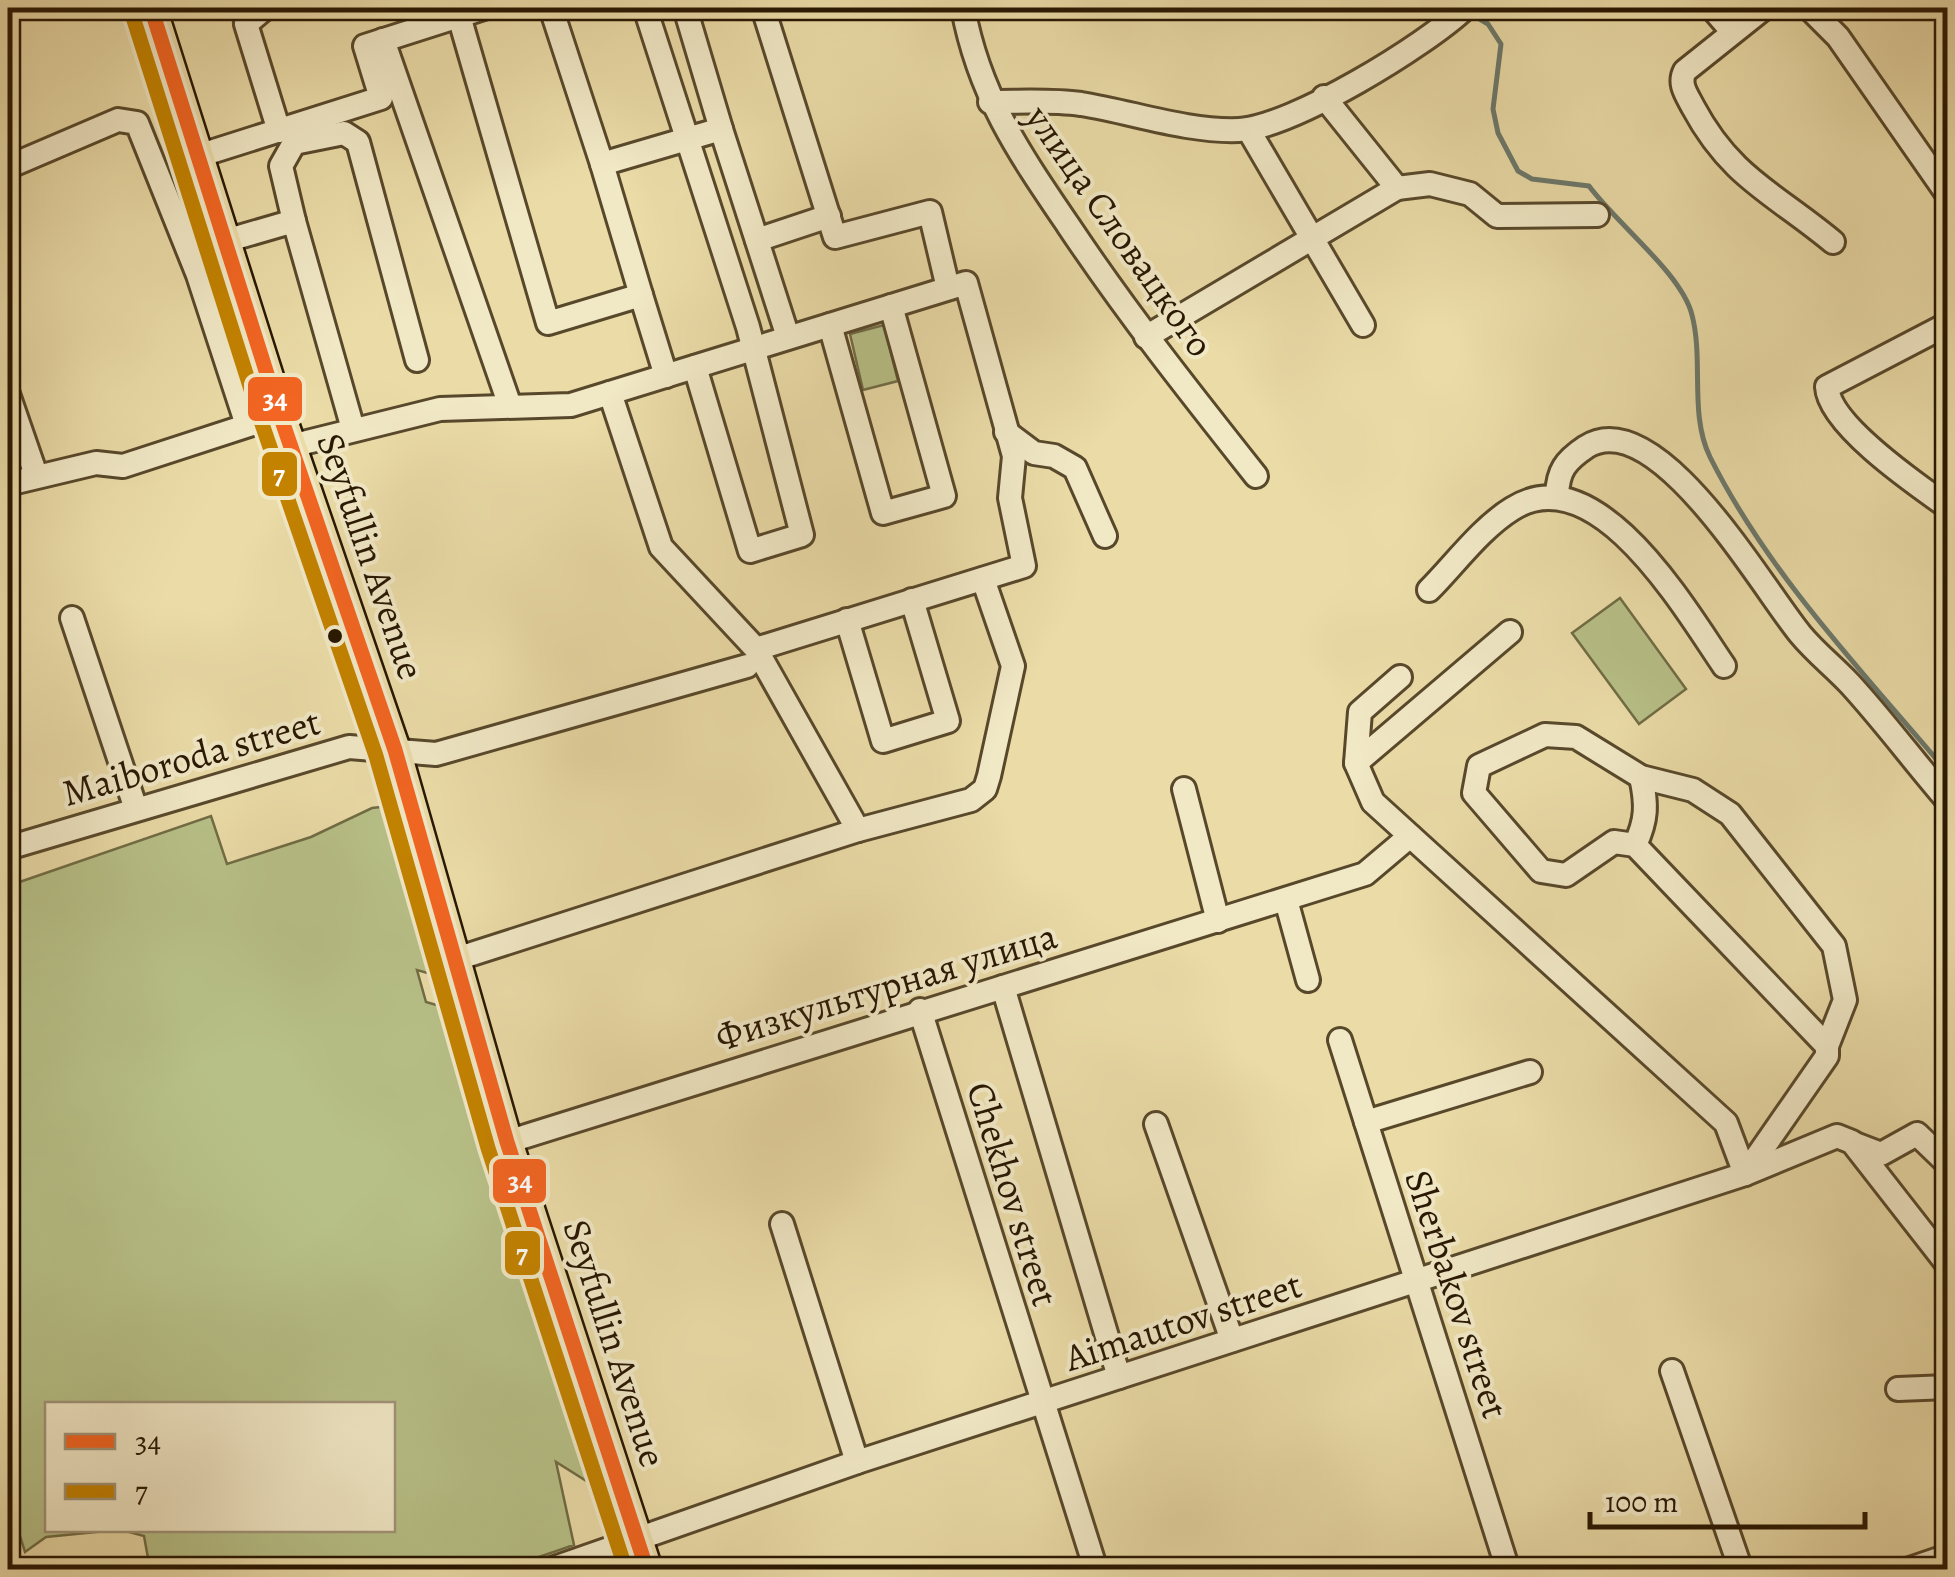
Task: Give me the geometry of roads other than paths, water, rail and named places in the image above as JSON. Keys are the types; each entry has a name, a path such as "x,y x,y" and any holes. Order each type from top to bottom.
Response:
{"main road":[{"name":"Seyfullin Avenue","path":"152,8 280,415 396,750 453,960"},
{"path":"453,960 506,1142"},
{"name":"Seyfullin Avenue","path":"506,1142 643,1555"}],"street":[{"path":"264,8 246,24 279,131"},
{"path":"198,156 381,98 365,46 484,8"},
{"path":"552,8 666,376"},
{"path":"645,8 754,348 802,535 750,550 695,367"},
{"path":"685,8 788,336"},
{"path":"763,8 836,236 930,212 948,288"},
{"name":"улица Словацкого","path":"963,8 970,50 990,102 1146,337 1256,476"},
{"path":"990,102 1075,103 1200,127 1248,129 1324,97 1432,37 1465,8"},
{"path":"1712,8 1731,30"},
{"path":"1764,8 1731,30 1685,71 1683,86 1714,146 1737,171 1833,242"},
{"path":"1809,8 1838,37 1948,195"},
{"path":"458,16 548,323 640,295"},
{"path":"384,40 510,406"},
{"path":"1324,97 1397,188"},
{"path":"8,167 118,120 137,123 198,276 247,425"},
{"path":"602,164 720,129"},
{"path":"1248,129 1363,326"},
{"path":"353,429 280,166 294,144 344,132 358,142 417,360"},
{"path":"1146,337 1397,188 1430,184 1470,194 1497,216 1596,215"},
{"path":"757,240 829,216"},
{"path":"225,241 294,221"},
{"path":"291,446 440,410 571,405 966,283 1006,432 1034,453 1054,456 1076,468 1105,536"},
{"path":"830,325 882,513 944,496 891,306"},
{"path":"1948,324 1826,387 1827,399 1868,444 1948,507"},
{"path":"610,393 661,547 751,657 858,830"},
{"path":"8,394 36,475"},
{"path":"8,484 96,463 122,466 280,415"},
{"name":"Maiboroda street","path":"8,848 349,747 436,754 751,657 847,620 1024,566 1010,498 1014,456 1006,432"},
{"path":"1557,495 1558,474 1572,456 1596,442 1626,442 1682,478 1803,638 1851,686 1948,802"},
{"path":"1429,590 1511,509 1557,495 1570,498 1646,553 1724,666"},
{"path":"453,960 858,830 970,800 984,790 1013,666 982,578"},
{"path":"847,620 884,740 948,721 912,600"},
{"path":"72,618 136,809"},
{"path":"1356,762 1510,632"},
{"path":"1400,677 1360,712 1356,762 1373,802 1726,1123 1745,1174"},
{"path":"1745,1174 1826,1056 1845,1000 1834,946 1730,814 1693,790 1641,778 1576,737 1546,734 1480,766 1474,793 1541,870 1566,875 1614,842 1636,845 1827,1046"},
{"path":"1636,845 1647,805 1641,778"},
{"path":"1184,789 1218,921"},
{"name":"Физкультурная улица","path":"506,1142 1365,874 1410,836"},
{"path":"1286,900 1308,980"},
{"path":"1003,986 1120,1377"},
{"name":"Chekhov street","path":"920,1010 1096,1570"},
{"name":"Sherbakov street","path":"1340,1040 1508,1570"},
{"path":"1366,1122 1530,1072"},
{"path":"1156,1124 1232,1340"},
{"path":"1844,1139 1881,1154 1918,1134 1945,1161"},
{"path":"1844,1139 1948,1265"},
{"name":"Aimautov street","path":"549,1570 643,1555 857,1462 1417,1283 1844,1139"},
{"path":"782,1224 857,1462"},
{"path":"1672,1372 1741,1570"},
{"path":"1898,1389 1948,1387"},
{"path":"1907,1570 1948,1556"}],"waterway":[{"path":"1382,8 1386,14 1395,16 1443,10"},
{"path":"1473,15 1488,24 1501,44 1493,109 1498,133 1518,171 1532,179 1589,186 1676,283 1692,315 1700,423 1710,457 1760,542 1789,582 1948,773"}]}
